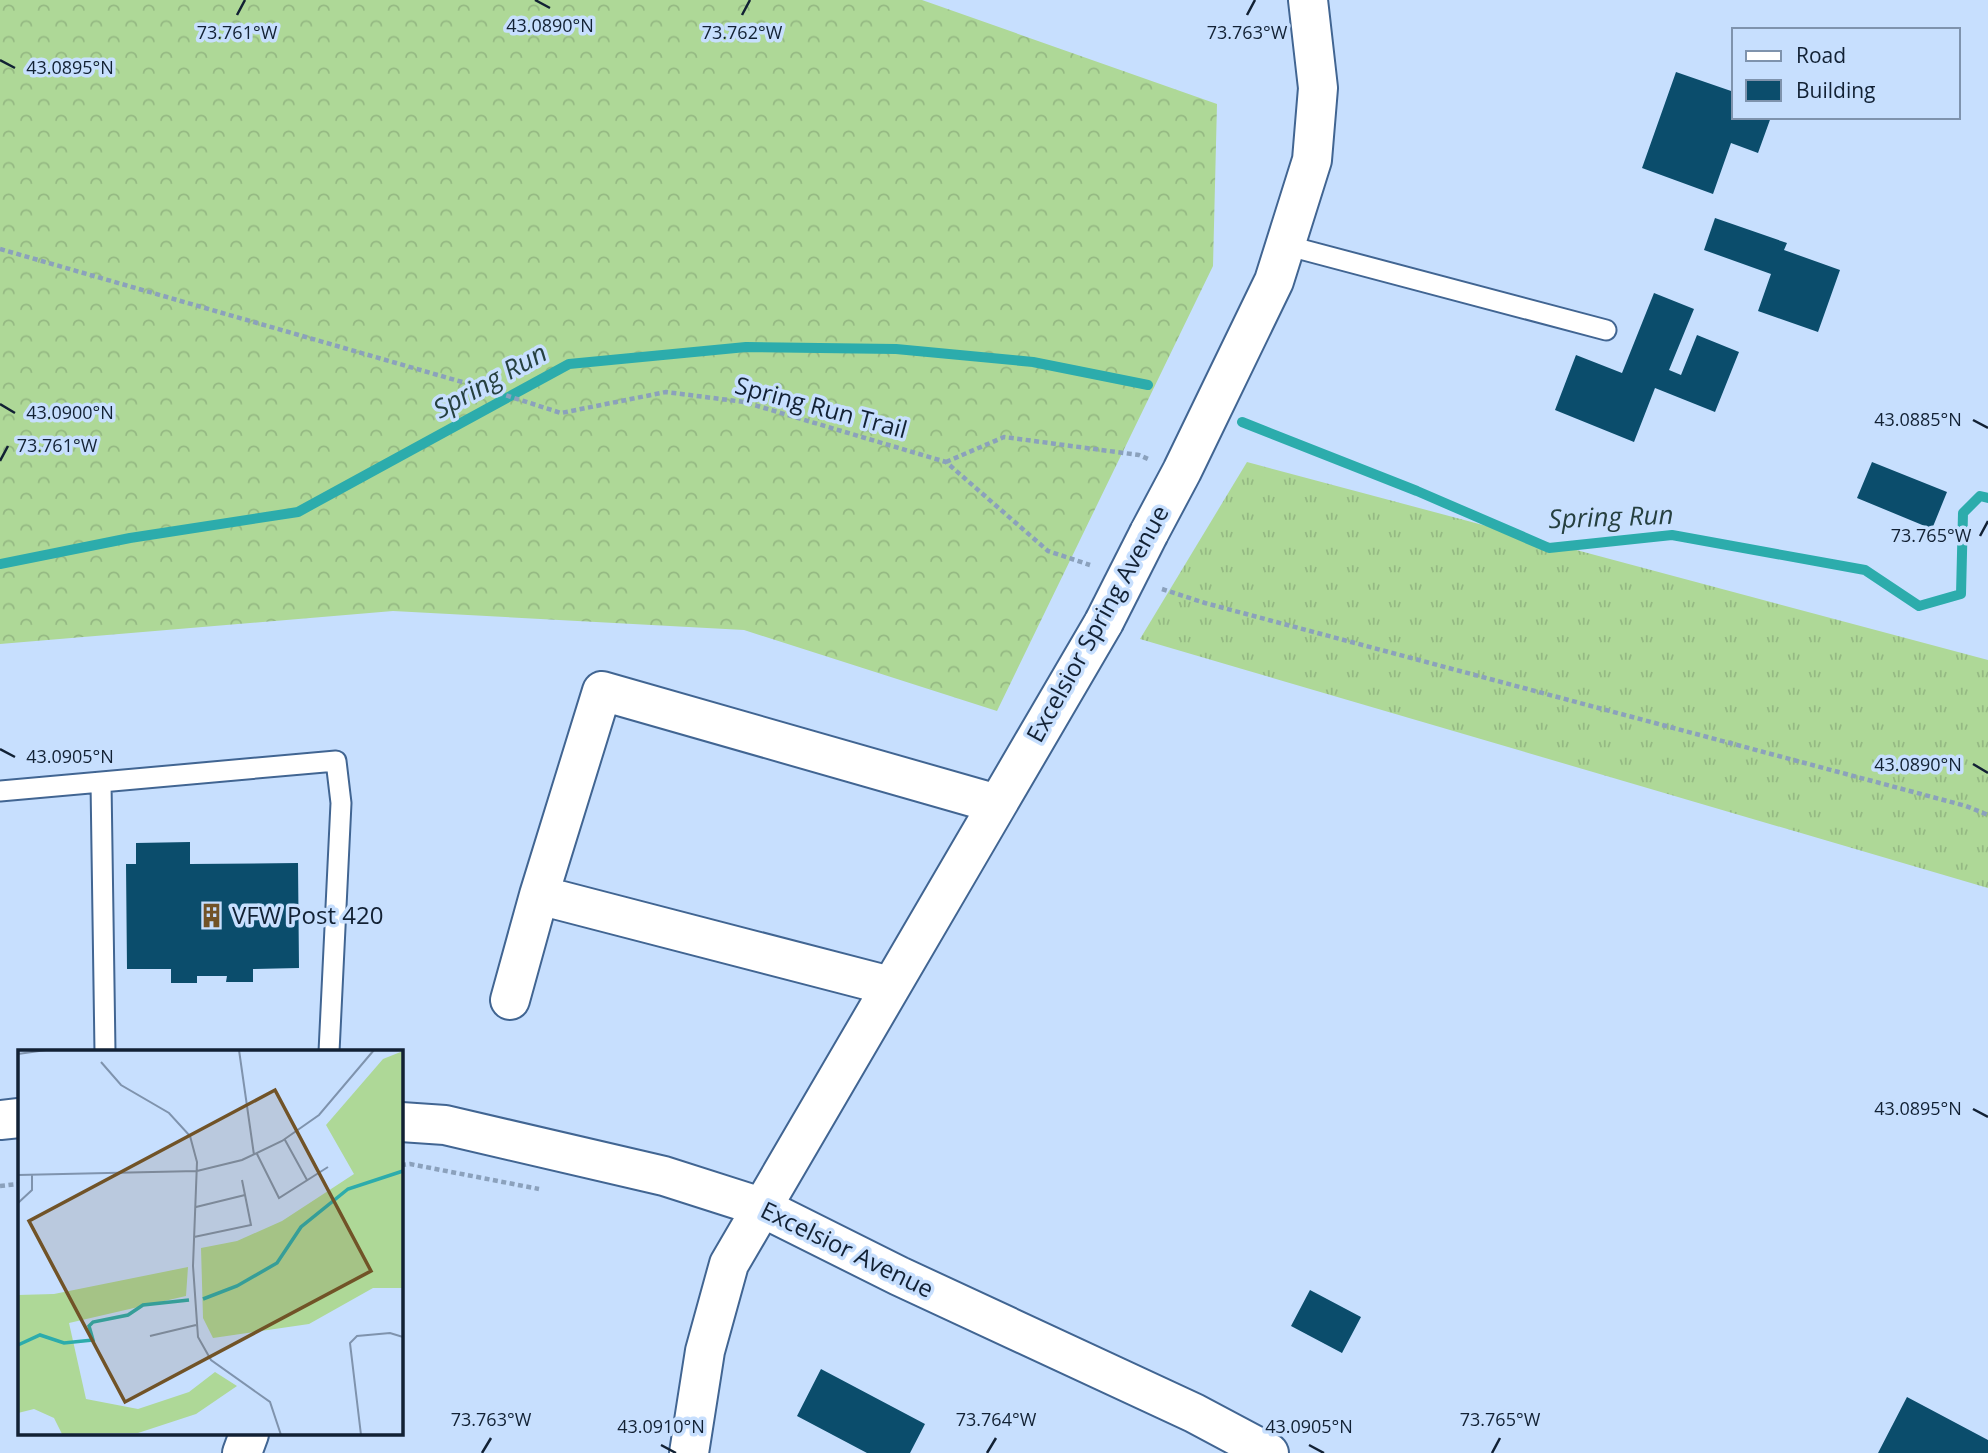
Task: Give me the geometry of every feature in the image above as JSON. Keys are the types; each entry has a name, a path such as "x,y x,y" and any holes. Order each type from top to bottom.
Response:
{"street":[{"name":"Excelsior Spring Avenue","path":"689,1453 705,1351 729,1264 1104,622 1182,471 1274,281 1312,160 1318,88 1308,0"},
{"path":"510,1000 539,895 602,691 997,804"},
{"path":"539,895 890,986"},
{"path":"0,1120 18,1118"},
{"name":"Excelsior Avenue","path":"402,1122 445,1125 651,1173 761,1207 899,1276 1194,1413 1269,1453"},
{"path":"242,1453 248,1436"}],"lane":[{"path":"1285,245 1605,330"},
{"path":"0,791 336,761 341,803 329,1050"},
{"path":"101,782 105,1050"}],"path":[{"name":"Spring Run Trail","path":"0,249 483,388 561,414 666,392 744,402 946,462 1048,551 1100,568"},
{"path":"946,462 1004,437 1139,455 1182,471"},
{"path":"1153,586 1218,606 1966,806 1988,815"},
{"path":"402,1165 410,1164 540,1189"},
{"path":"0,1186 18,1184"}],"green space":[{"path":"0,0 922,0 1217,104 1213,266 997,711 744,630 393,611 0,644"},
{"path":"1247,462 1988,660 1988,888 1140,639"}],"building":[{"path":"1676,72 1732,91 1732,119 1770,119 1758,153 1731,143 1713,194 1642,168"},
{"path":"1715,218 1787,243 1784,250 1840,270 1818,332 1758,311 1771,274 1704,250"},
{"path":"1654,293 1694,309 1669,370 1681,375 1697,335 1739,352 1715,412 1655,388 1634,442 1555,410 1576,355 1622,373"},
{"path":"1872,462 1947,492 1932,529 1857,498"},
{"name":"VFW Post 420","path":"190,842 190,864 298,863 299,968 253,969 253,982 226,982 227,976 197,976 197,983 171,983 171,969 127,969 126,864 136,864 136,843"},
{"path":"1310,1290 1361,1317 1342,1353 1291,1326"},
{"path":"821,1369 925,1424 910,1453 867,1453 797,1416"},
{"path":"1907,1397 1988,1440 1988,1453 1878,1453"}],"waterway":[{"name":"Spring Run","path":"0,564 130,538 298,512 569,364 746,347 896,349 1033,362 1148,385"},
{"name":"Spring Run","path":"1242,422 1417,491 1549,548 1672,535 1865,570 1919,606 1961,594 1963,513 1980,496 1988,498"}],"place":[{"name":"VFW Post 420","path":"212,916"}]}
